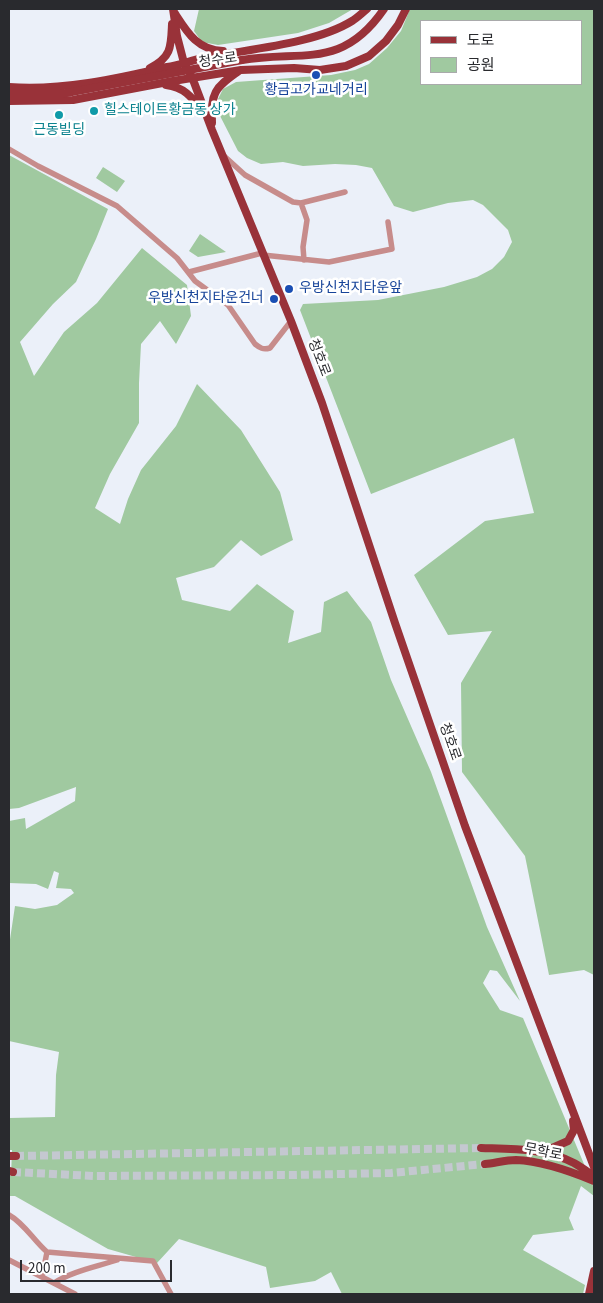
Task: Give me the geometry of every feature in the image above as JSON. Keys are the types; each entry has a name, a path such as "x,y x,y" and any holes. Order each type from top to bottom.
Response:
{"main road":[{"path":"173,9 190,37 199,45 214,51 237,52"},
{"path":"137,73 161,62 170,49 173,9"},
{"name":"청호로","path":"173,9 184,63 192,77 221,153 291,321 322,403 462,817 594,1167"},
{"name":"청수로","path":"9,87 50,87 87,83 221,55 295,42 352,21 367,9"},
{"name":"청수로","path":"9,94 61,94 242,60 276,56 308,56 334,50 352,42 364,33 384,9"},
{"name":"청수로","path":"9,101 73,100 192,77 240,70 294,68 320,70 346,66 369,56 386,41 398,25 406,9"},
{"path":"221,55 215,58 213,65 216,71 221,73"},
{"path":"212,130 212,102 214,93 219,85 240,70"},
{"path":"137,73 144,75 146,78 142,87"},
{"path":"142,87 163,84 176,86 188,92 198,105 212,130"},
{"path":"541,1153 568,1141 574,1130 570,1105"},
{"path":"481,1148 517,1149 549,1154 573,1163 594,1176"},
{"name":"무학로","path":"485,1164 515,1160 541,1163 594,1181"},
{"path":"589,1294 594,1271"}],"street":[{"path":"9,149 117,206 177,258 195,281 228,305 255,344 260,348 270,348 291,321"},
{"name":"청호로","path":"221,153 245,175 292,202 300,203"},
{"path":"304,260 303,247 307,220 300,203 345,192"},
{"path":"189,272 262,254 329,262 392,249 388,222"},
{"path":"9,1215 47,1252 154,1261 172,1294"},
{"path":"42,1277 47,1252"},
{"path":"54,1283 67,1275 90,1270 120,1259"},
{"path":"9,1260 75,1294"}],"green space":[{"path":"199,9 353,9 329,23 298,33 218,45 202,42 194,31"},
{"path":"410,9 594,9 594,975 584,970 549,975 525,856 462,772 461,683 492,631 448,635 414,575 485,521 534,513 514,438 371,494 300,310 303,304 378,300 444,287 477,277 492,269 504,257 512,242 508,230 483,205 473,200 448,203 413,212 394,206 372,168 335,164 303,166 283,162 261,164 247,158 238,151 217,110 218,99 223,89 236,82 331,75 355,70 369,64 387,48 401,31"},
{"path":"9,155 108,209 76,282 53,304 20,342 34,376 64,332 97,303 142,248 187,285 191,316 176,344 160,321 141,344 139,423 110,474 95,508 120,524 128,499 141,470 176,426 197,384 241,430 280,492 293,540 261,556 241,540 214,567 176,578 182,600 230,611 257,584 294,611 288,643 321,632 324,602 347,591 371,622 391,680 431,772 487,927 520,1001 497,971 490,970 483,983 500,1010 523,1018 594,1188 594,1196 581,1186 569,1218 574,1230 533,1235 523,1250 585,1285 583,1294 342,1294 331,1272 315,1281 270,1288 266,1267 179,1239 157,1263 108,1249 15,1196 9,1196 12,1150 9,1150 9,1118 55,1117 56,1075 59,1052 9,1041 9,946 15,906 35,909 57,905 74,893 71,889 56,888 59,873 54,871 48,889 36,884 9,883 9,821 25,818 26,829 75,801 76,787 19,808 9,809"},
{"path":"103,167 125,181 117,192 96,178"},
{"path":"200,234 226,252 198,257 189,251"}],"tunnel":[{"path":"16,1156 481,1148"},
{"path":"13,1172 94,1176 293,1175 391,1173 485,1164"}],"place":[{"name":"황금고가교네거리","path":"316,75"},
{"name":"힐스테이트황금동 상가","path":"94,111"},
{"name":"근동빌딩","path":"59,115"},
{"name":"우방신천지타운앞","path":"289,289"},
{"name":"우방신천지타운건너","path":"274,299"}]}
